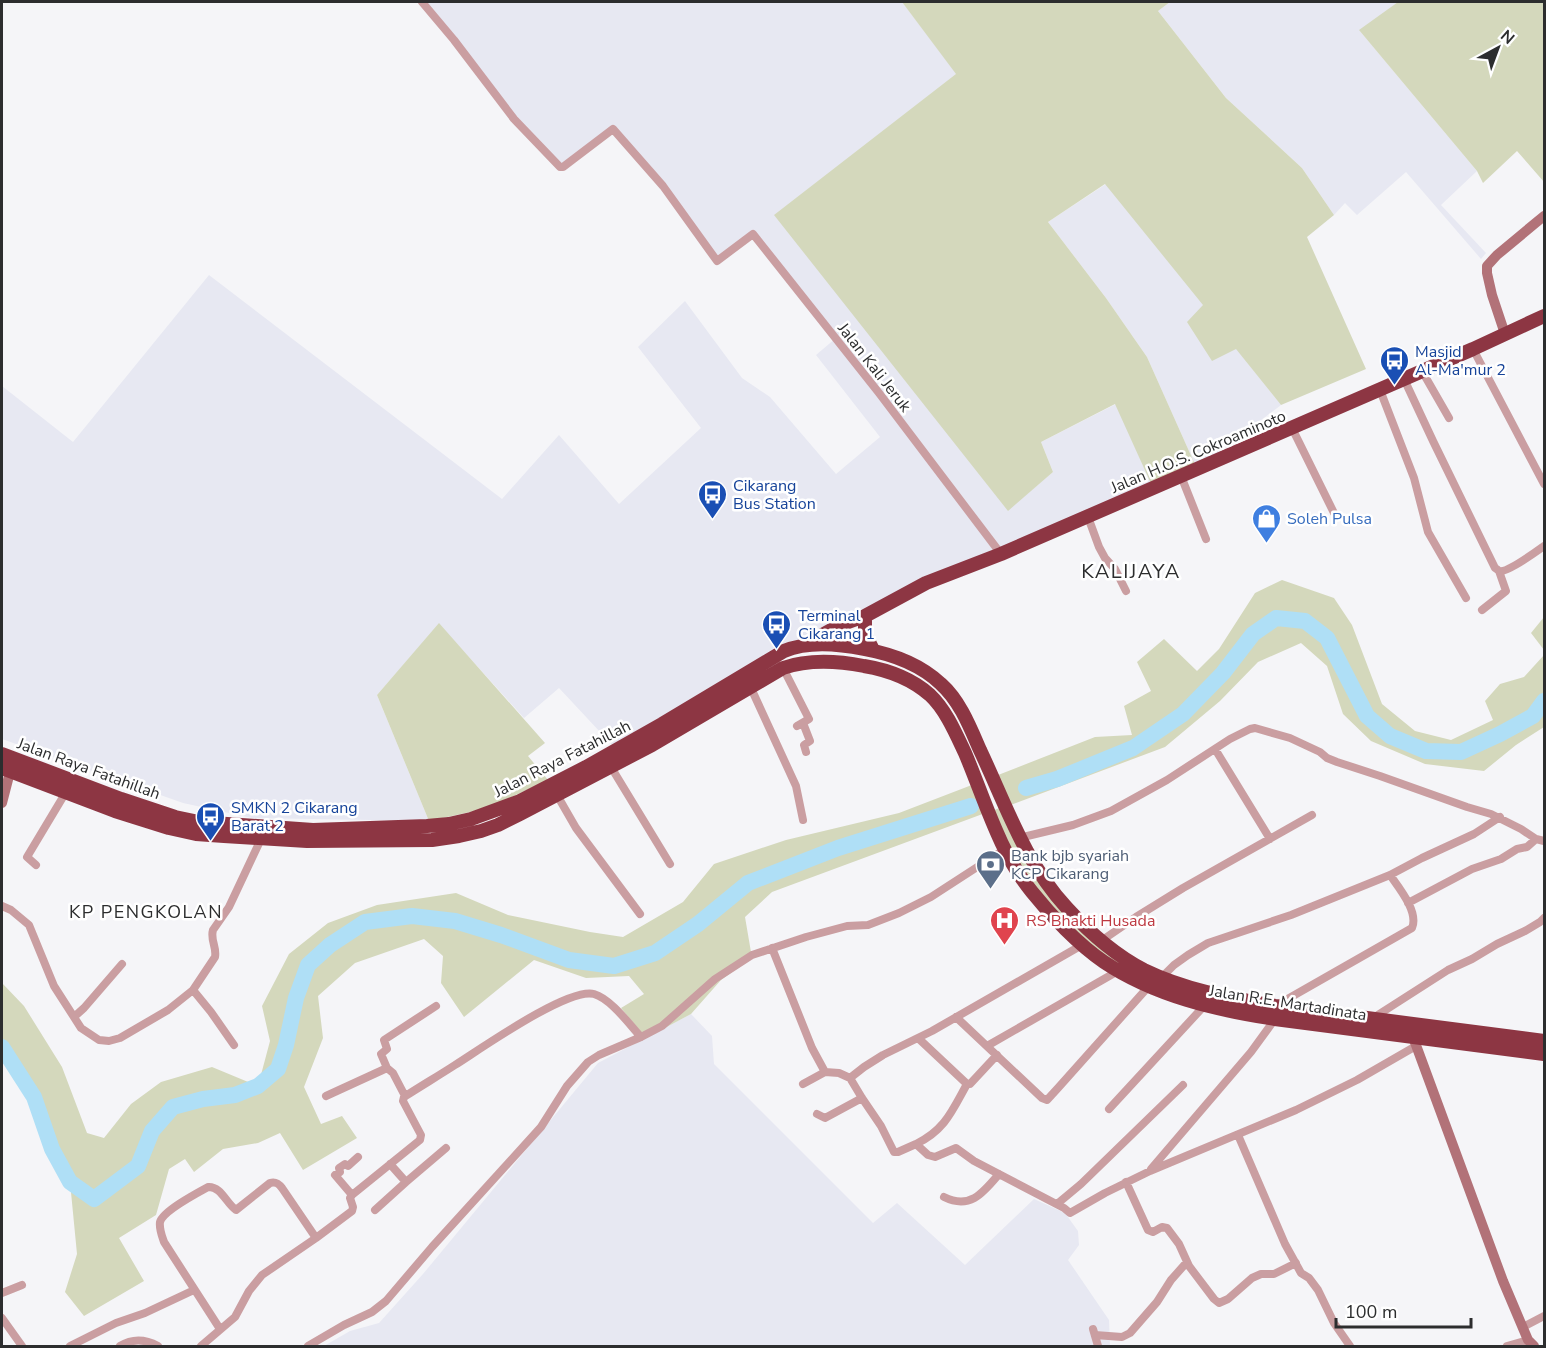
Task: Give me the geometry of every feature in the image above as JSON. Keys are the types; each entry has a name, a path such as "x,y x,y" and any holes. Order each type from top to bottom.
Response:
{"highway":[{"name":"Jalan H.O.S. Cokroaminoto","path":"802,646 926,583 1088,517 1545,316"},
{"path":"865,616 865,634 873,650"},
{"name":"Jalan R.E. Martadinata","path":"802,646 851,646 873,650 902,658 942,684 951,695 972,732 1019,838 1044,882 1067,909 1101,941 1145,970 1199,990 1275,1013 1414,1042 1545,1054"},
{"name":"Jalan Raya Fatahillah","path":"2,754 121,799 175,817 199,822 313,830 449,824 471,819 520,801 662,724 775,655 802,646"},
{"name":"Jalan R.E. Martadinata","path":"790,666 814,662 847,663 878,668 904,678 930,695 939,705 958,739 993,823 1019,874 1031,891 1083,945 1118,971 1149,986 1204,1006 1232,1012 1372,1018 1545,1041"},
{"name":"Jalan Raya Fatahillah","path":"6,770 115,811 196,834 307,841 432,840 459,836 498,825 672,734 750,686 790,666"},
{"path":"958,739 967,738 972,732"},
{"path":"969,762 974,756 983,755"}],"main road":[{"path":"1504,334 1489,284 1488,266 1497,255 1545,216"},
{"path":"2,803 6,770"},
{"path":"1414,1042 1503,1281 1531,1343"}],"street":[{"name":"Jalan Kali Jeruk","path":"422,2 514,118 556,164 563,167 613,129 663,186 717,261 753,234 879,393 1001,554"},
{"path":"1473,349 1545,484"},
{"path":"1422,371 1449,418"},
{"path":"1404,379 1495,568 1499,571 1506,591 1482,610"},
{"path":"1380,390 1414,478 1428,532 1466,598"},
{"path":"1292,428 1334,513"},
{"path":"1181,476 1206,539"},
{"path":"1088,517 1099,548 1115,569 1126,591"},
{"path":"1499,571 1518,564 1545,546"},
{"path":"790,666 809,719 800,725 810,741 804,745 806,752"},
{"path":"750,686 796,786 803,820"},
{"path":"1019,838 1073,825 1111,811 1167,780 1230,739 1250,729 1259,728 1290,738 1337,762 1500,818 1536,839 1545,841"},
{"path":"1215,749 1270,839"},
{"path":"611,767 670,864"},
{"path":"36,865 27,857 66,792"},
{"path":"556,795 576,828 640,914"},
{"path":"1101,941 1183,888 1312,815"},
{"path":"1162,977 1174,965 1208,943 1291,915 1390,875 1474,834 1500,818"},
{"path":"2,906 11,910 29,925 54,986 81,1028 99,1040 109,1041 120,1038 168,1010 193,990 215,957 213,930 229,907 261,839"},
{"path":"1408,903 1472,869 1517,849 1527,847 1536,839"},
{"path":"308,1347 379,1307 541,1126 567,1086 588,1062 662,1026 724,973 752,955 789,941 839,928 868,925 899,913 931,897 1005,849"},
{"path":"1150,1171 1251,1052 1275,1013 1412,928 1414,924 1408,903 1390,875"},
{"path":"1372,1018 1448,970 1525,931 1545,918"},
{"path":"850,1078 883,1055 918,1038 1083,945"},
{"path":"772,948 812,1048 825,1072"},
{"path":"74,1017 122,964"},
{"path":"987,1046 1118,971"},
{"path":"956,1017 1042,1098 1048,1099 1149,986"},
{"path":"193,990 234,1045"},
{"path":"201,1347 235,1317 262,1275 352,1211 350,1198 352,1195 420,1140 422,1137 403,1101 405,1096 540,1012 582,994 592,994 606,1001 641,1037"},
{"path":"405,1096 381,1054 387,1049 384,1040 436,1006"},
{"path":"1109,1109 1204,1006"},
{"path":"918,1038 967,1084"},
{"path":"916,1144 928,1155 934,1157 957,1148 974,1161 1070,1213 1126,1182 1296,1110 1357,1080 1414,1042"},
{"path":"802,1084 825,1072 839,1073 850,1078 876,1117 894,1152 898,1152 930,1137 942,1126 967,1084 997,1055"},
{"path":"326,1096 387,1068"},
{"path":"1057,1204 1081,1184 1183,1086"},
{"path":"817,1114 825,1118 862,1098"},
{"path":"1238,1135 1301,1273 1309,1278 1318,1290 1334,1323 1350,1347"},
{"path":"375,1210 446,1148"},
{"path":"352,1195 335,1175 340,1172 339,1168 345,1164 348,1166 358,1157"},
{"path":"390,1164 406,1182"},
{"path":"944,1197 960,1203 978,1197 999,1174"},
{"path":"220,1329 164,1242 160,1223 166,1214 213,1186 236,1210 270,1183 276,1182 316,1238"},
{"path":"1126,1182 1148,1230 1153,1232 1162,1227 1167,1228 1179,1244 1187,1262 1219,1303 1228,1299 1252,1278 1261,1274 1274,1274 1296,1263"},
{"path":"1098,1347 1094,1332 1122,1337 1130,1333 1187,1262"},
{"path":"2,1293 22,1286"},
{"path":"70,1347 116,1323 145,1313 194,1290"},
{"path":"1523,1327 1545,1316"},
{"path":"2,1318 22,1347"},
{"path":"120,1347 135,1340 143,1340 158,1347"},
{"path":"1508,1347 1531,1343"}],"shaded area":[{"path":"424,2 902,2 957,74 775,215 1008,510 1053,472 1041,442 1116,404 1153,488 840,625 615,748 559,688 524,718 439,624 377,695 429,821 252,818 183,803 2,739 2,386 73,442 209,275 502,499 559,435 619,504 701,428 638,347 685,301 742,378 770,397 836,474 880,437 816,355 836,338 753,234 717,261 662,186 613,130 563,167 514,119"},
{"path":"1170,2 1398,2 1360,31 1477,171 1441,205 1486,253 1481,259 1406,172 1357,215 1345,203 1334,215 1302,168 1226,98 1158,11"},
{"path":"1106,184 1204,305 1211,360 1236,348 1281,405 1197,469 1147,357 1106,298 1048,222"},
{"path":"691,1014 712,1036 714,1064 873,1223 897,1203 965,1265 1034,1199 1065,1213 1078,1231 1079,1245 1068,1260 1109,1320 1110,1346 324,1346 350,1331 379,1323 423,1274 598,1063"}],"green space":[{"path":"902,2 1170,2 1158,11 1226,98 1302,168 1334,215 1307,237 1366,369 1281,405 1236,349 1212,361 1187,322 1203,305 1105,184 1048,222 1106,298 1147,357 1197,469 1153,488 1115,404 1041,442 1053,472 1008,511 774,215 956,74"},
{"path":"1398,2 1544,2 1544,182 1517,151 1483,183 1477,171 1359,30"},
{"path":"1282,580 1334,598 1352,625 1382,704 1415,731 1451,740 1493,720 1485,701 1500,684 1524,677 1544,655 1544,727 1516,745 1484,771 1425,764 1371,741 1343,714 1327,666 1301,643 1258,662 1220,701 1165,747 1005,807 1031,859 1101,941 1162,977 1544,1054 1118,971 1039,901 988,812 772,892 745,917 752,958 721,980 691,1014 646,1038 621,1008 644,994 629,976 586,978 534,960 464,1017 441,983 443,956 424,939 355,963 318,996 323,1038 304,1087 321,1124 342,1116 357,1138 303,1170 280,1133 258,1143 223,1149 194,1172 185,1159 169,1169 156,1215 119,1238 144,1281 84,1316 65,1292 77,1254 70,1182 51,1147 34,1097 2,1047 2,983 24,1006 62,1067 87,1133 104,1138 131,1104 161,1082 212,1067 258,1086 270,1041 262,1006 289,954 328,923 377,905 456,893 508,915 623,937 683,902 714,864 786,840 899,813 977,783 989,812 1005,806 993,777 1095,737 1132,735 1124,706 1151,691 1137,662 1164,639 1197,671 1219,649 1255,593"},
{"path":"1544,617 1544,650 1531,633"},
{"path":"439,623 545,743 528,756 548,780 488,808 429,821 377,695"}],"waterway":[{"path":"1026,788 1057,779 1133,748 1183,714 1223,673 1253,634 1276,618 1305,621 1327,638 1367,716 1390,736 1426,751 1461,752 1533,716 1544,701"},
{"path":"2,1047 34,1097 52,1149 70,1182 94,1199 138,1166 152,1131 173,1107 203,1099 235,1095 258,1086 278,1069 286,1045 296,998 308,965 330,945 365,922 412,916 455,921 569,960 614,966 655,953 698,924 748,883 838,848 971,806"}],"place":[{"name":"Masjid Al-Ma'mur 2","path":"1394,386"},
{"name":"Cikarang Bus Station","path":"712,520"},
{"name":"Soleh Pulsa","path":"1266,544"},
{"name":"Terminal Cikarang 1","path":"777,650"},
{"name":"SMKN 2 Cikarang Barat 2","path":"210,842"},
{"name":"Bank bjb syariah KCP Cikarang","path":"990,890"},
{"name":"RS Bhakti Husada","path":"1005,946"}],"district":[{"name":"KALIJAYA","path":"1131,571"},
{"name":"KP PENGKOLAN","path":"146,912"}]}
